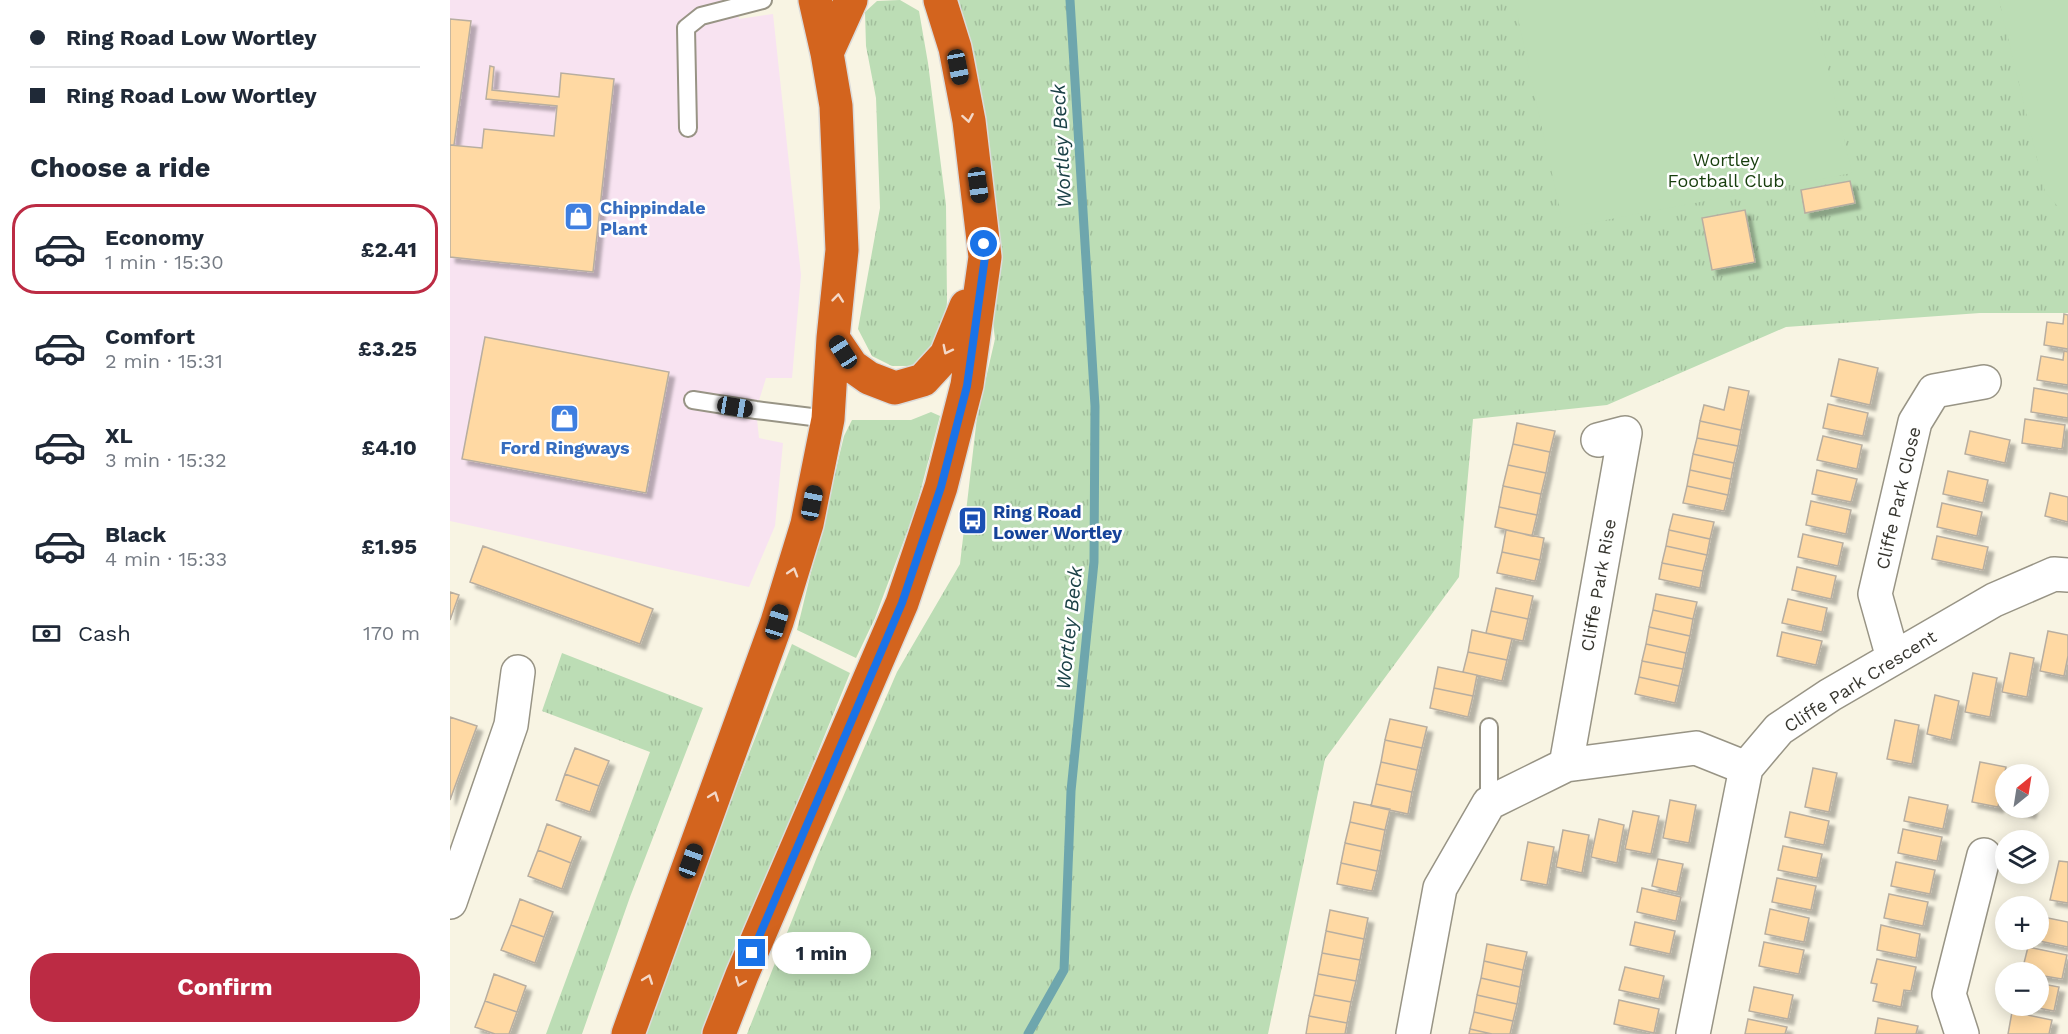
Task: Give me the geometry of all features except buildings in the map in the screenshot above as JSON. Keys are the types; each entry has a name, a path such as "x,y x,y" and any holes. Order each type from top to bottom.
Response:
{"highway":[{"path":"628,1034 777,622 807,524 828,419 842,250 836,106 815,0"},
{"path":"827,53 851,0"},
{"path":"719,1034 902,603 941,487 967,386 985,257 981,207 969,121 955,48 940,0"},
{"path":"833,338 852,366 869,378 895,388 923,380 946,355 985,257"}],"street":[{"name":"Cliffe Park Close","path":"1893,658 1875,594 1915,422 1934,391 1984,382"},
{"name":"Cliffe Park Rise","path":"1566,765 1625,433 1598,440"},
{"name":"Cliffe Park Crescent","path":"1693,1034 1746,768 1779,729 1830,695 1994,600 2054,574 2068,575"},
{"path":"450,902 511,724 518,672"},
{"path":"1413,1034 1440,888 1489,803 1566,765 1696,748 1746,768"},
{"path":"1962,1034 1949,994 1984,855"}],"lane":[{"path":"688,128 686,28 701,16 763,0"},
{"path":"693,400 828,419"},
{"path":"1489,727 1489,803"}],"shaded area":[{"path":"450,0 736,0 739,19 773,14 801,275 792,378 766,378 756,410 759,438 783,443 775,526 749,587 450,521"}],"green space":[{"path":"900,0 919,11 946,205 947,302 945,324 932,353 914,366 892,366 872,356 858,329 880,208 876,98 866,46 865,12 877,1"},
{"name":"Wortley Football Club","path":"940,0 2068,0 2068,313 1980,313 1786,327 1607,405 1473,419 1459,577 1325,759 1268,1034 747,1034 817,857 897,672 960,564 977,417 995,339 985,257"},
{"name":"Wortley Football Club","path":"1514,0 1812,0 1852,173 1564,228"},
{"path":"1999,0 2068,0 2068,218 2045,192"},
{"path":"931,412 940,416 916,508 875,618 856,658 797,630 844,436 852,420 911,420"},
{"path":"792,644 850,673 703,1034 643,1034 667,963"},
{"path":"562,653 703,708 630,897 582,1034 546,1034 650,752 542,711"}],"waterway":[{"name":"Wortley Beck","path":"1028,1034 1064,970 1071,791 1094,562 1095,406 1070,0"}],"place":[{"name":"Chippindale Plant","path":"579,217"},
{"name":"Ford Ringways","path":"565,418"},
{"name":"Ring Road Lower Wortley","path":"972,521"}],"route":[{"path":"752,953 902,603 941,487 967,386 985,257 984,244"}]}
